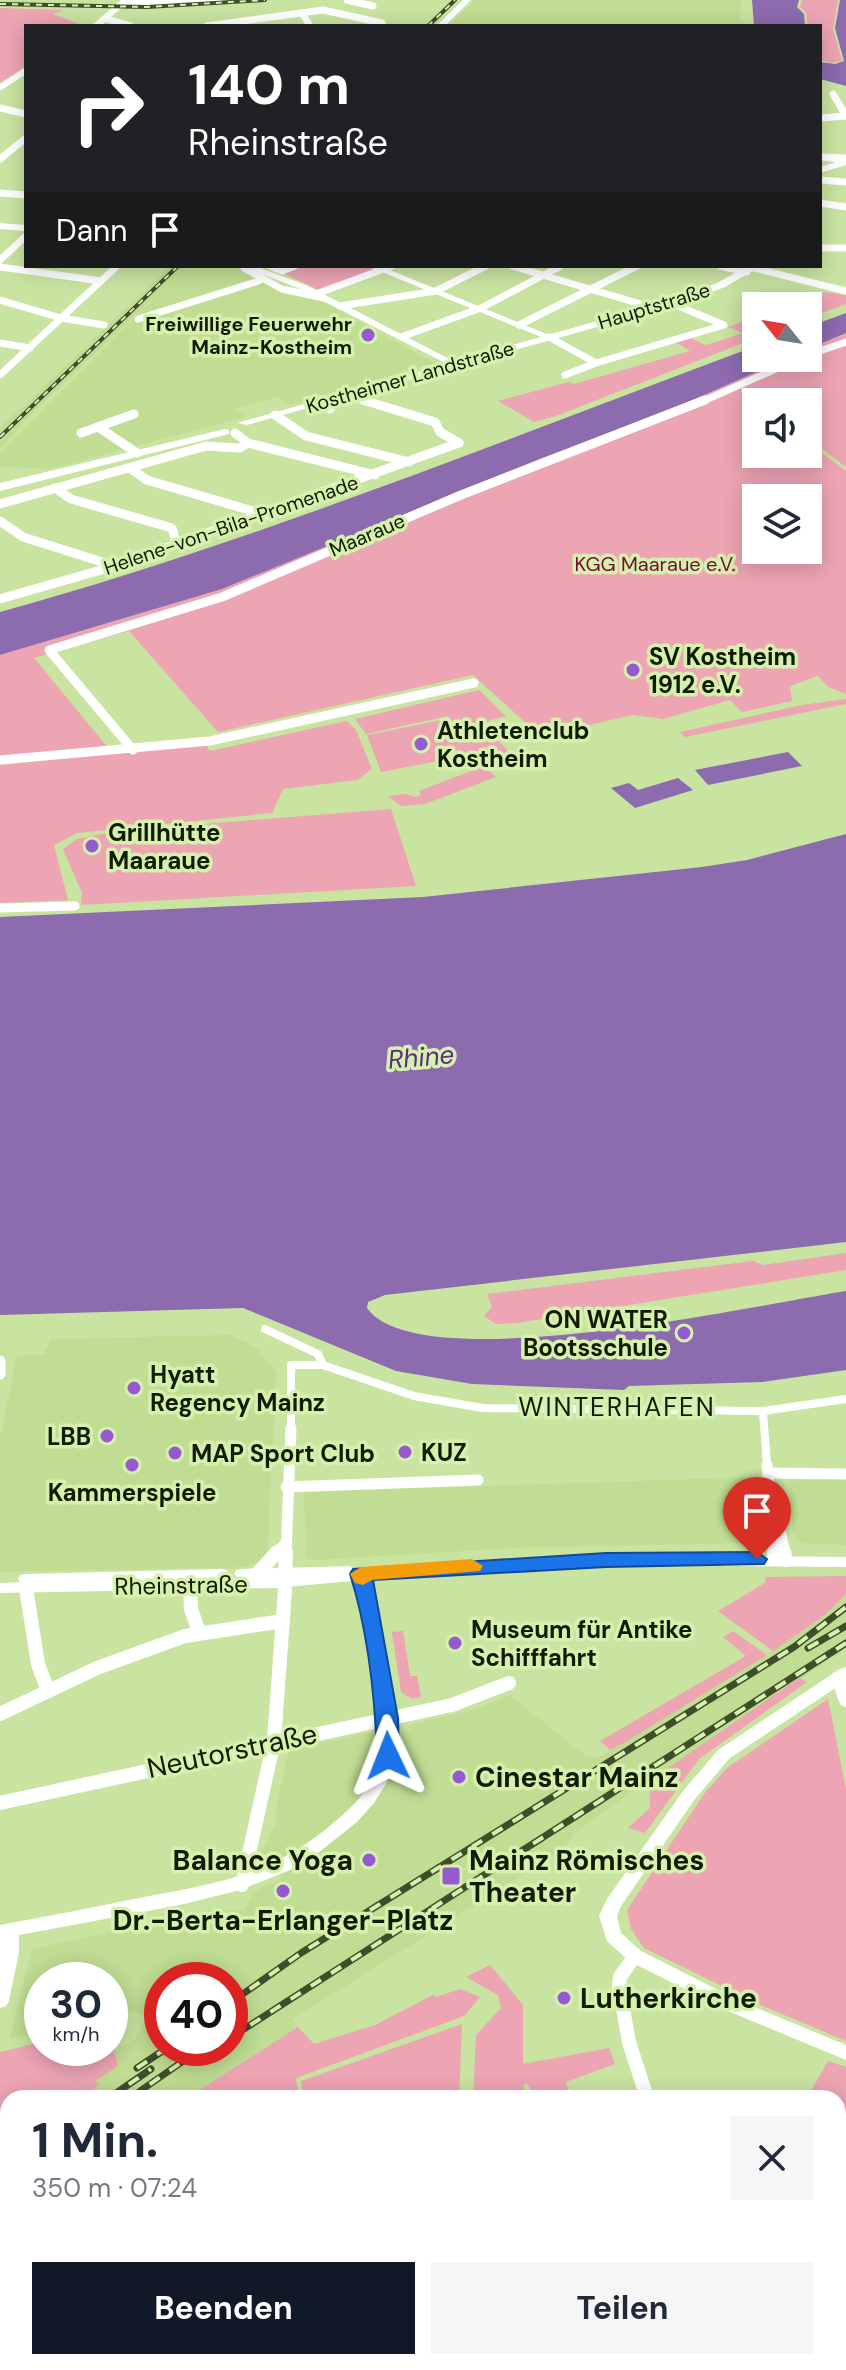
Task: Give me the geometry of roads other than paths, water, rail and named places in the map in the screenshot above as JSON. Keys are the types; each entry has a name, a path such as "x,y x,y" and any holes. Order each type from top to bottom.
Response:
{"main road":[{"path":"99,24 125,1"},
{"path":"0,88 24,71"},
{"path":"822,166 845,163"},
{"name":"Hauptstraße","path":"549,337 671,303 752,269"},
{"name":"Kostheimer Landstraße","path":"0,487 237,431 273,416 325,406 352,393 549,337"}],"street":[{"path":"125,1 232,0"},
{"path":"300,0 309,24"},
{"path":"347,0 373,6"},
{"path":"442,24 467,0"},
{"path":"338,13 358,3"},
{"path":"222,24 304,13 338,13 382,23"},
{"path":"107,19 124,24"},
{"path":"822,118 846,116 833,94"},
{"path":"0,108 24,114"},
{"path":"0,159 24,140"},
{"path":"822,167 846,182"},
{"path":"0,193 24,195"},
{"path":"822,203 846,207"},
{"path":"0,226 24,228"},
{"path":"0,260 24,238"},
{"path":"822,248 846,248"},
{"path":"0,267 101,281"},
{"path":"0,375 115,268"},
{"path":"138,319 265,273 290,268"},
{"path":"318,295 380,268"},
{"path":"384,268 549,337 596,363"},
{"path":"340,306 436,291 482,268"},
{"path":"519,268 654,308"},
{"path":"401,337 481,308 557,268"},
{"path":"519,325 633,268"},
{"path":"752,269 846,291"},
{"path":"265,273 318,295 454,364"},
{"path":"0,300 61,318 104,325"},
{"path":"565,375 724,325 671,303"},
{"path":"822,350 846,342"},
{"path":"0,343 30,348"},
{"name":"Maaraue","path":"133,750 49,650 222,597 461,495 659,421 769,372"},
{"name":"Helene-von-Bila-Promenade","path":"0,599 115,566 266,515 459,443 440,432 435,422 371,405 352,393"},
{"path":"81,433 134,414"},
{"path":"273,416 306,436 411,463"},
{"path":"98,427 137,453"},
{"path":"0,504 206,446 240,448 237,431 376,475"},
{"path":"130,468 147,480 266,515"},
{"path":"55,488 71,499 172,528 175,539 183,543"},
{"path":"0,521 23,537 115,566"},
{"path":"0,589 11,596"},
{"path":"0,760 210,741 474,683"},
{"path":"0,908 75,906"},
{"path":"265,1329 318,1354 323,1365"},
{"path":"0,1361 0,1374"},
{"path":"243,1879 274,1741 287,1540 286,1487 292,1477 291,1365 323,1365 414,1396 482,1408 763,1411 846,1399"},
{"path":"763,1411 780,1560"},
{"path":"768,1474 846,1474"},
{"path":"286,1487 478,1480"},
{"path":"257,1574 281,1552 287,1540"},
{"name":"Rheinstraße","path":"0,1588 330,1580 361,1574 606,1560 846,1562"},
{"name":"Rheinstraße","path":"0,1581 257,1574 285,1581"},
{"path":"0,2001 10,1952 5,1932 152,1903 243,1879 319,1846 358,1811 373,1793 386,1766 387,1718 369,1599 361,1574"},
{"path":"190,1585 191,1609 199,1632"},
{"path":"26,1588 38,1664 48,1691"},
{"path":"0,1714 97,1668 199,1632 283,1621"},
{"path":"846,1700 842,1675 724,1754 689,1795 610,1912 613,1936 635,1956 734,2006 846,2053"},
{"name":"Neutorstraße","path":"0,1803 274,1741 461,1703 509,1683"},
{"path":"635,1956 620,1977 619,1986 629,2042 644,2090"}],"water":[{"path":"752,0 799,0 797,7 804,14 805,24 754,24"},
{"path":"840,0 846,0 846,86 822,80 822,62 835,64 844,61 835,28"},
{"path":"846,313 846,333 822,343 822,322"},
{"path":"742,351 742,372 756,372 670,410 542,458 222,589 0,655 0,612 191,554"},
{"path":"788,752 802,766 708,785 695,770"},
{"path":"678,778 693,790 635,808 611,788 629,783 638,790"},
{"name":"Rhine","path":"846,834 846,1242 385,1295 368,1302 367,1308 398,1329 451,1338 518,1338 594,1332 671,1321 846,1291 846,1370 762,1382 629,1386 624,1390 472,1384 396,1371 243,1308 0,1315 0,917 423,897 702,867 747,860"}],"railway":[{"path":"0,4 147,7 265,0"},
{"path":"430,24 455,0"},
{"path":"0,437 176,268"},
{"path":"248,1990 301,1953 794,1647 846,1607"},
{"path":"808,1648 846,1626"},
{"path":"248,2026 846,1643"},
{"path":"137,2068 144,2063"},
{"path":"142,2090 176,2066"},
{"path":"121,2090 151,2069"}],"place":[{"name":"Freiwillige Feuerwehr Mainz-Kostheim","path":"368,335"},
{"name":"SV Kostheim 1912 e.V.","path":"633,670"},
{"name":"Athletenclub Kostheim","path":"421,744"},
{"name":"Grillhütte Maaraue","path":"92,846"},
{"name":"ON WATER Bootsschule","path":"684,1333"},
{"name":"Hyatt Regency Mainz","path":"134,1388"},
{"name":"LBB","path":"107,1436"},
{"name":"KUZ","path":"405,1452"},
{"name":"MAP Sport Club","path":"175,1453"},
{"name":"Kammerspiele","path":"132,1465"},
{"name":"Museum für Antike Schifffahrt","path":"455,1643"},
{"name":"Cinestar Mainz","path":"459,1777"},
{"name":"Balance Yoga","path":"369,1860"},
{"name":"Mainz Römisches Theater","path":"451,1876"},
{"name":"Dr.-Berta-Erlanger-Platz","path":"283,1891"},
{"name":"Lutherkirche","path":"564,1998"}],"district":[{"name":"WINTERHAFEN","path":"617,1407"}],"park label":[{"name":"KGG Maaraue e.V.","path":"655,564"}]}
